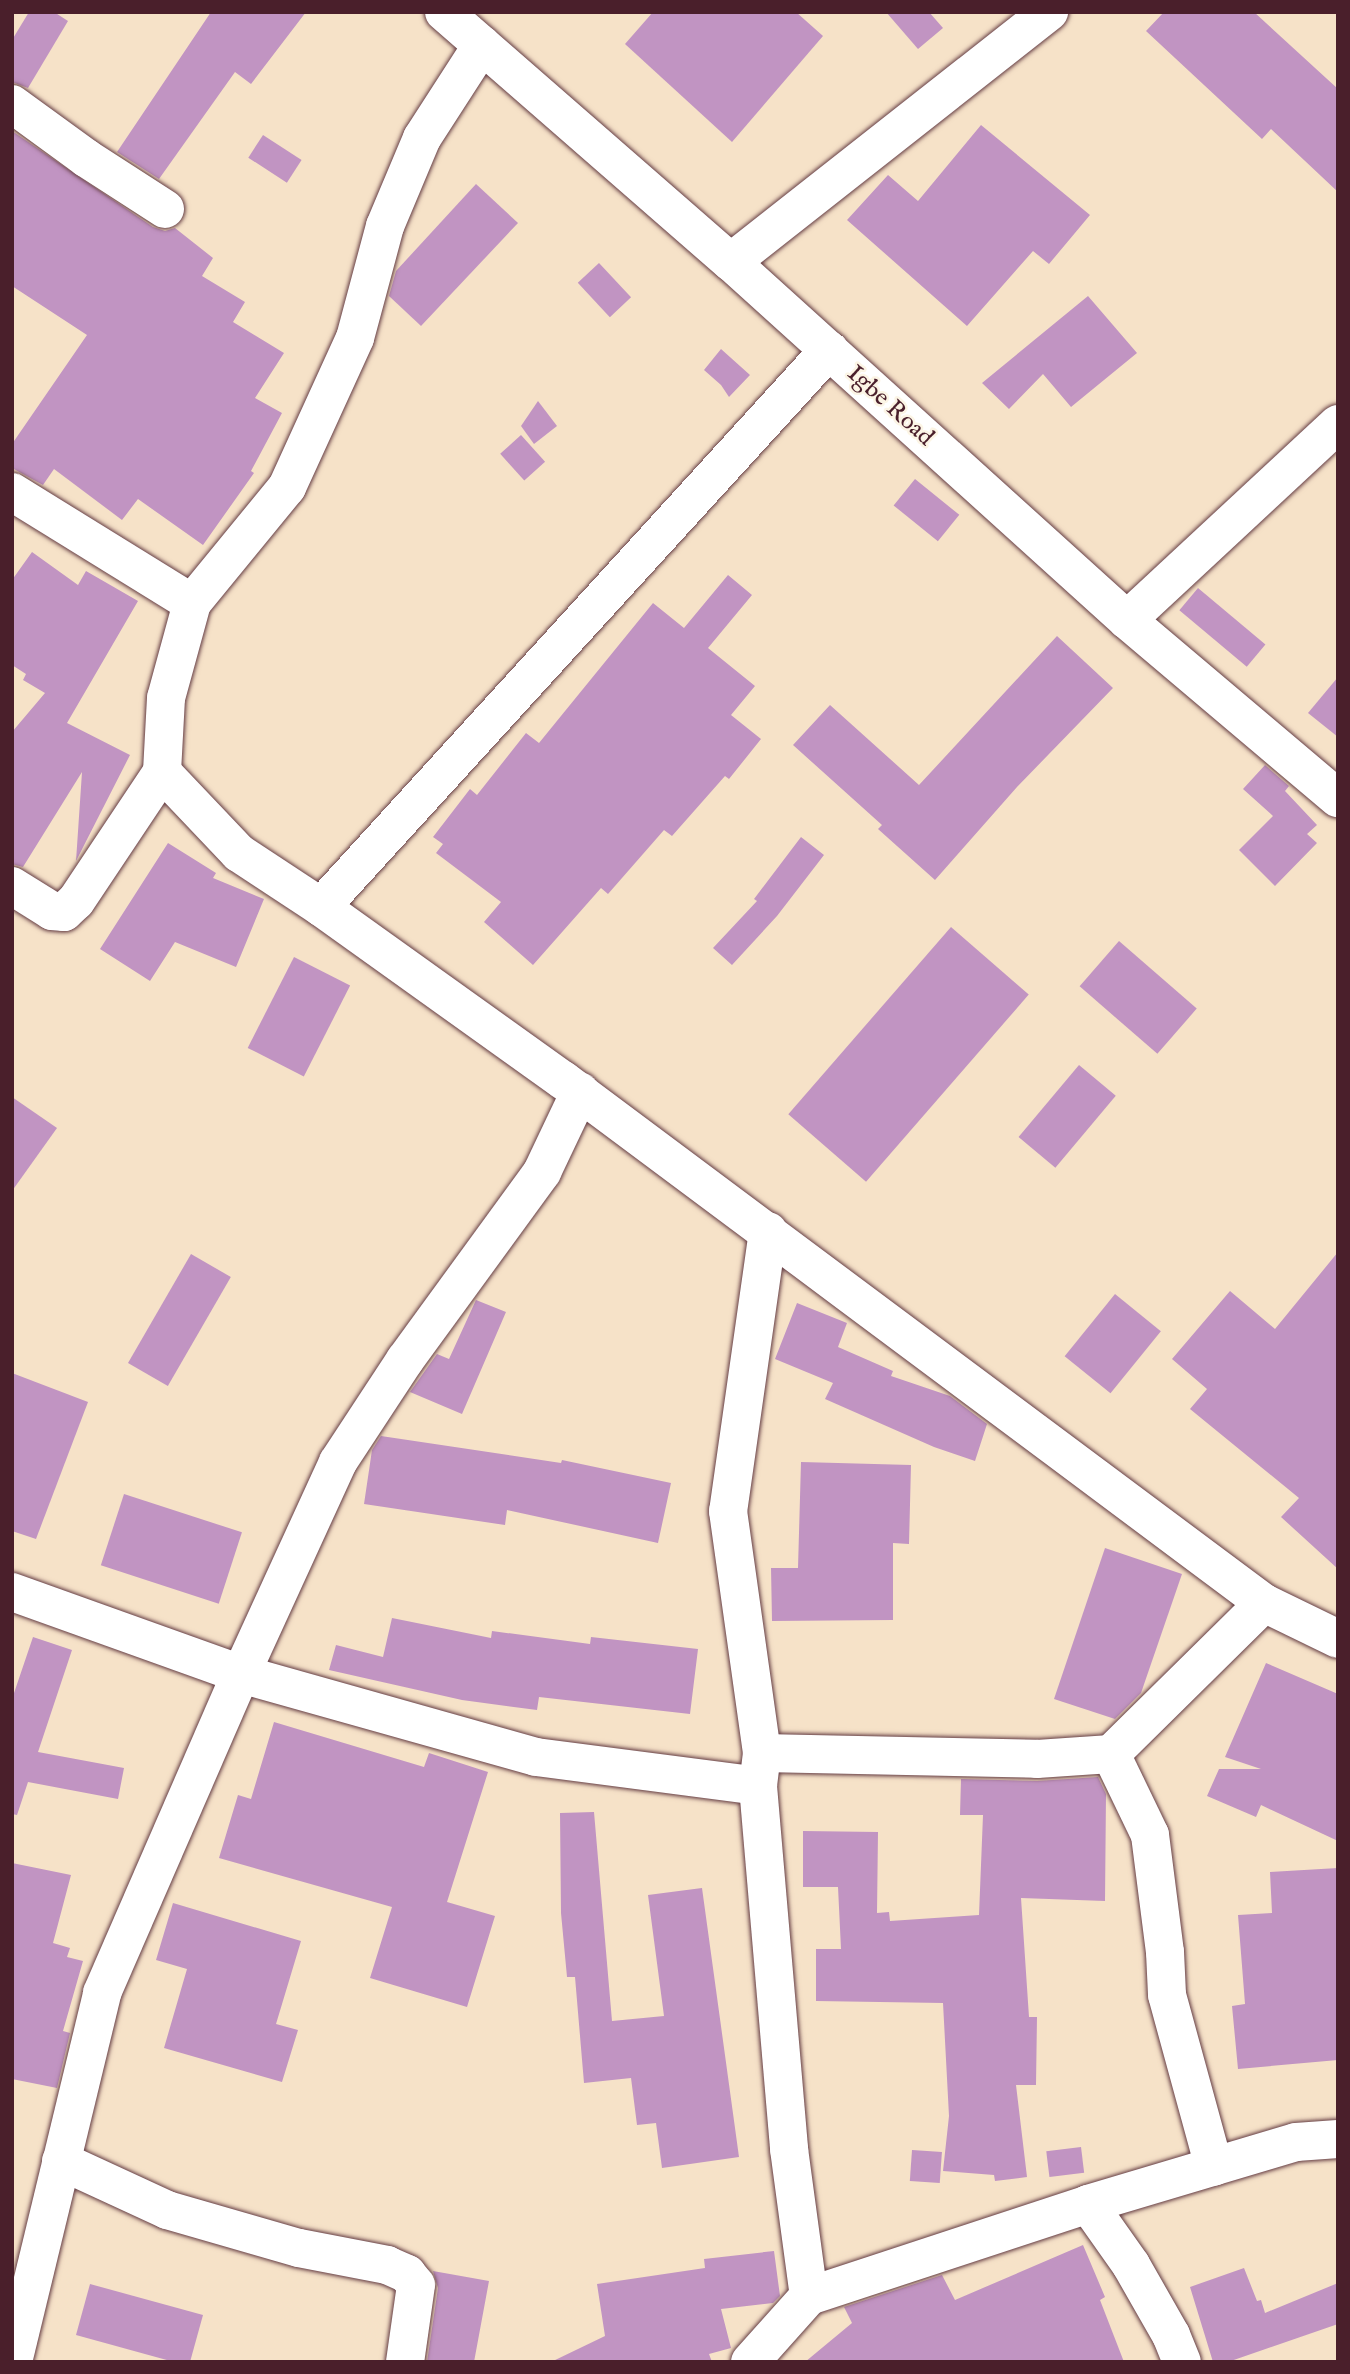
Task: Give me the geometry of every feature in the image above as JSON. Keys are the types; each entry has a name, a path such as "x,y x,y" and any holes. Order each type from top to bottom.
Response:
{"street":[{"name":"Igbe Road","path":"444,12 731,261 1127,620 1338,798"},
{"path":"731,261 1049,12"},
{"path":"12,886 52,912 64,912 76,901 162,772 166,698 192,603 287,487 355,338 385,226 422,138 482,45"},
{"path":"12,104 86,158 165,209"},
{"path":"321,907 829,350"},
{"path":"1127,620 1338,424"},
{"path":"12,492 192,603"},
{"path":"162,772 239,853 321,907 580,1093 1264,1603 1338,1639"},
{"path":"13,2362 102,1993 241,1674 338,1462 405,1360 542,1172 580,1093"},
{"path":"768,1231 728,1511 760,1770 789,2149 809,2296"},
{"path":"12,1592 241,1674 536,1757 760,1770 1111,1754 1264,1603"},
{"path":"1111,1754 1150,1835 1167,1995 1214,2166"},
{"path":"750,2362 809,2296 1088,2204 1214,2166 1296,2142 1338,2139"},
{"path":"61,2161 167,2210 299,2248 387,2265 407,2274 416,2286 405,2362"},
{"path":"1088,2204 1131,2265 1171,2335 1181,2362"}],"building":[{"path":"29,12 54,12 68,21 28,88 12,82 12,40"},
{"path":"211,12 306,12 251,84 235,72 159,179 117,152"},
{"path":"653,12 796,12 823,36 732,142 625,44"},
{"path":"886,12 929,12 943,28 918,49"},
{"path":"1164,12 1254,12 1338,89 1338,192 1271,129 1262,139 1146,31"},
{"path":"981,125 1090,215 1049,264 1033,251 967,326 847,220 888,175 918,201"},
{"path":"12,131 153,227 165,231 175,228 213,258 202,276 245,302 233,322 284,353 255,398 282,413 251,471 254,473 203,545 138,499 122,520 54,469 43,485 12,468 12,444 87,335 12,286"},
{"path":"263,135 302,160 287,183 248,158"},
{"path":"476,184 518,223 421,326 389,296 396,271"},
{"path":"599,263 631,297 610,317 578,283"},
{"path":"1088,296 1137,353 1071,407 1043,374 1009,409 982,383"},
{"path":"721,349 750,375 729,397 721,385 704,370"},
{"path":"538,401 557,426 534,444 521,426"},
{"path":"521,435 545,462 524,480 500,454"},
{"path":"915,479 959,515 938,541 894,505"},
{"path":"32,552 78,585 86,571 138,601 67,723 130,755 76,861 82,772 23,867 12,864 12,732 45,693 23,680 26,674 12,665 12,580"},
{"path":"728,575 752,595 708,648 755,686 731,715 761,739 729,779 725,776 672,836 664,830 608,894 601,888 533,965 484,922 501,902 436,853 443,844 433,837 470,789 477,795 526,733 539,743 653,603 684,628"},
{"path":"1198,588 1265,645 1247,667 1179,610"},
{"path":"1057,636 1113,688 1017,787 935,880 878,829 882,825 793,745 830,705 919,785"},
{"path":"1338,677 1338,737 1308,713"},
{"path":"1265,765 1289,786 1285,791 1317,825 1307,834 1317,843 1275,886 1239,850 1273,816 1243,789"},
{"path":"801,837 824,855 777,916 732,965 713,948 757,901 754,899"},
{"path":"168,843 216,873 213,878 264,899 236,967 175,942 150,981 100,949"},
{"path":"951,927 1029,995 866,1182 788,1114"},
{"path":"1119,941 1197,1009 1157,1054 1080,986"},
{"path":"294,957 350,986 304,1076 248,1048"},
{"path":"1079,1065 1116,1096 1055,1168 1019,1137"},
{"path":"12,1097 57,1128 12,1191"},
{"path":"1338,1252 1338,1569 1281,1517 1299,1498 1190,1409 1207,1389 1172,1359 1230,1291 1275,1329"},
{"path":"191,1254 231,1277 168,1386 128,1363"},
{"path":"1115,1294 1161,1331 1111,1393 1065,1356"},
{"path":"476,1300 506,1312 462,1414 410,1392 437,1354 449,1359"},
{"path":"797,1303 847,1323 838,1347 893,1371 891,1376 950,1396 987,1424 975,1461 934,1447 825,1399 833,1383 775,1359"},
{"path":"12,1373 88,1402 36,1539 12,1531"},
{"path":"381,1436 561,1463 562,1460 671,1483 658,1543 507,1510 505,1525 364,1504 372,1450"},
{"path":"801,1462 911,1465 909,1544 893,1543 893,1620 772,1621 771,1568 798,1568"},
{"path":"124,1494 242,1532 219,1604 101,1565"},
{"path":"1105,1548 1182,1574 1141,1693 1115,1719 1054,1699"},
{"path":"392,1618 491,1638 492,1631 590,1644 591,1637 698,1649 690,1714 539,1697 537,1710 462,1700 329,1670 336,1645 383,1657"},
{"path":"33,1637 72,1650 38,1752 124,1768 118,1799 28,1782 17,1815 12,1814 12,1699"},
{"path":"1266,1663 1338,1694 1338,1841 1261,1805 1256,1817 1207,1796 1219,1769 1261,1769 1225,1757"},
{"path":"274,1722 424,1767 429,1753 488,1772 447,1902 495,1916 467,2007 370,1978 392,1907 219,1858 238,1795 251,1799"},
{"path":"1098,1777 1106,1794 1105,1901 1021,1898 1029,2017 1037,2017 1036,2085 1016,2085 1027,2177 995,2181 994,2175 943,2171 949,2116 943,2003 816,2001 816,1949 841,1949 838,1887 803,1887 803,1831 878,1832 877,1913 889,1912 890,1921 979,1915 983,1815 960,1815 961,1779 1037,1781"},
{"path":"594,1812 612,2021 664,2016 648,1895 702,1888 739,2157 662,2168 656,2123 637,2125 631,2078 584,2083 575,1977 567,1977 561,1913 560,1813"},
{"path":"12,1863 71,1875 53,1943 70,1948 67,1957 83,1961 63,2031 70,2033 57,2088 12,2079"},
{"path":"1338,1868 1338,2060 1238,2069 1232,2006 1245,2004 1238,1915 1272,1913 1270,1872"},
{"path":"173,1903 301,1941 276,2024 298,2030 282,2082 164,2048 187,1969 156,1960"},
{"path":"1081,2147 1084,2173 1049,2177 1046,2151"},
{"path":"912,2150 942,2152 940,2183 910,2181"},
{"path":"1083,2245 1105,2297 1100,2300 1124,2362 805,2362 852,2323 844,2307 942,2275 955,2300"},
{"path":"774,2251 780,2296 773,2303 721,2309 731,2348 709,2354 712,2362 551,2362 605,2336 597,2284 705,2268 704,2259"},
{"path":"1244,2268 1257,2301 1261,2300 1265,2313 1338,2283 1338,2324 1228,2362 1213,2362 1190,2287"},
{"path":"433,2271 489,2281 474,2362 427,2362 438,2288"},
{"path":"90,2284 203,2315 190,2362 174,2362 76,2335"}]}
